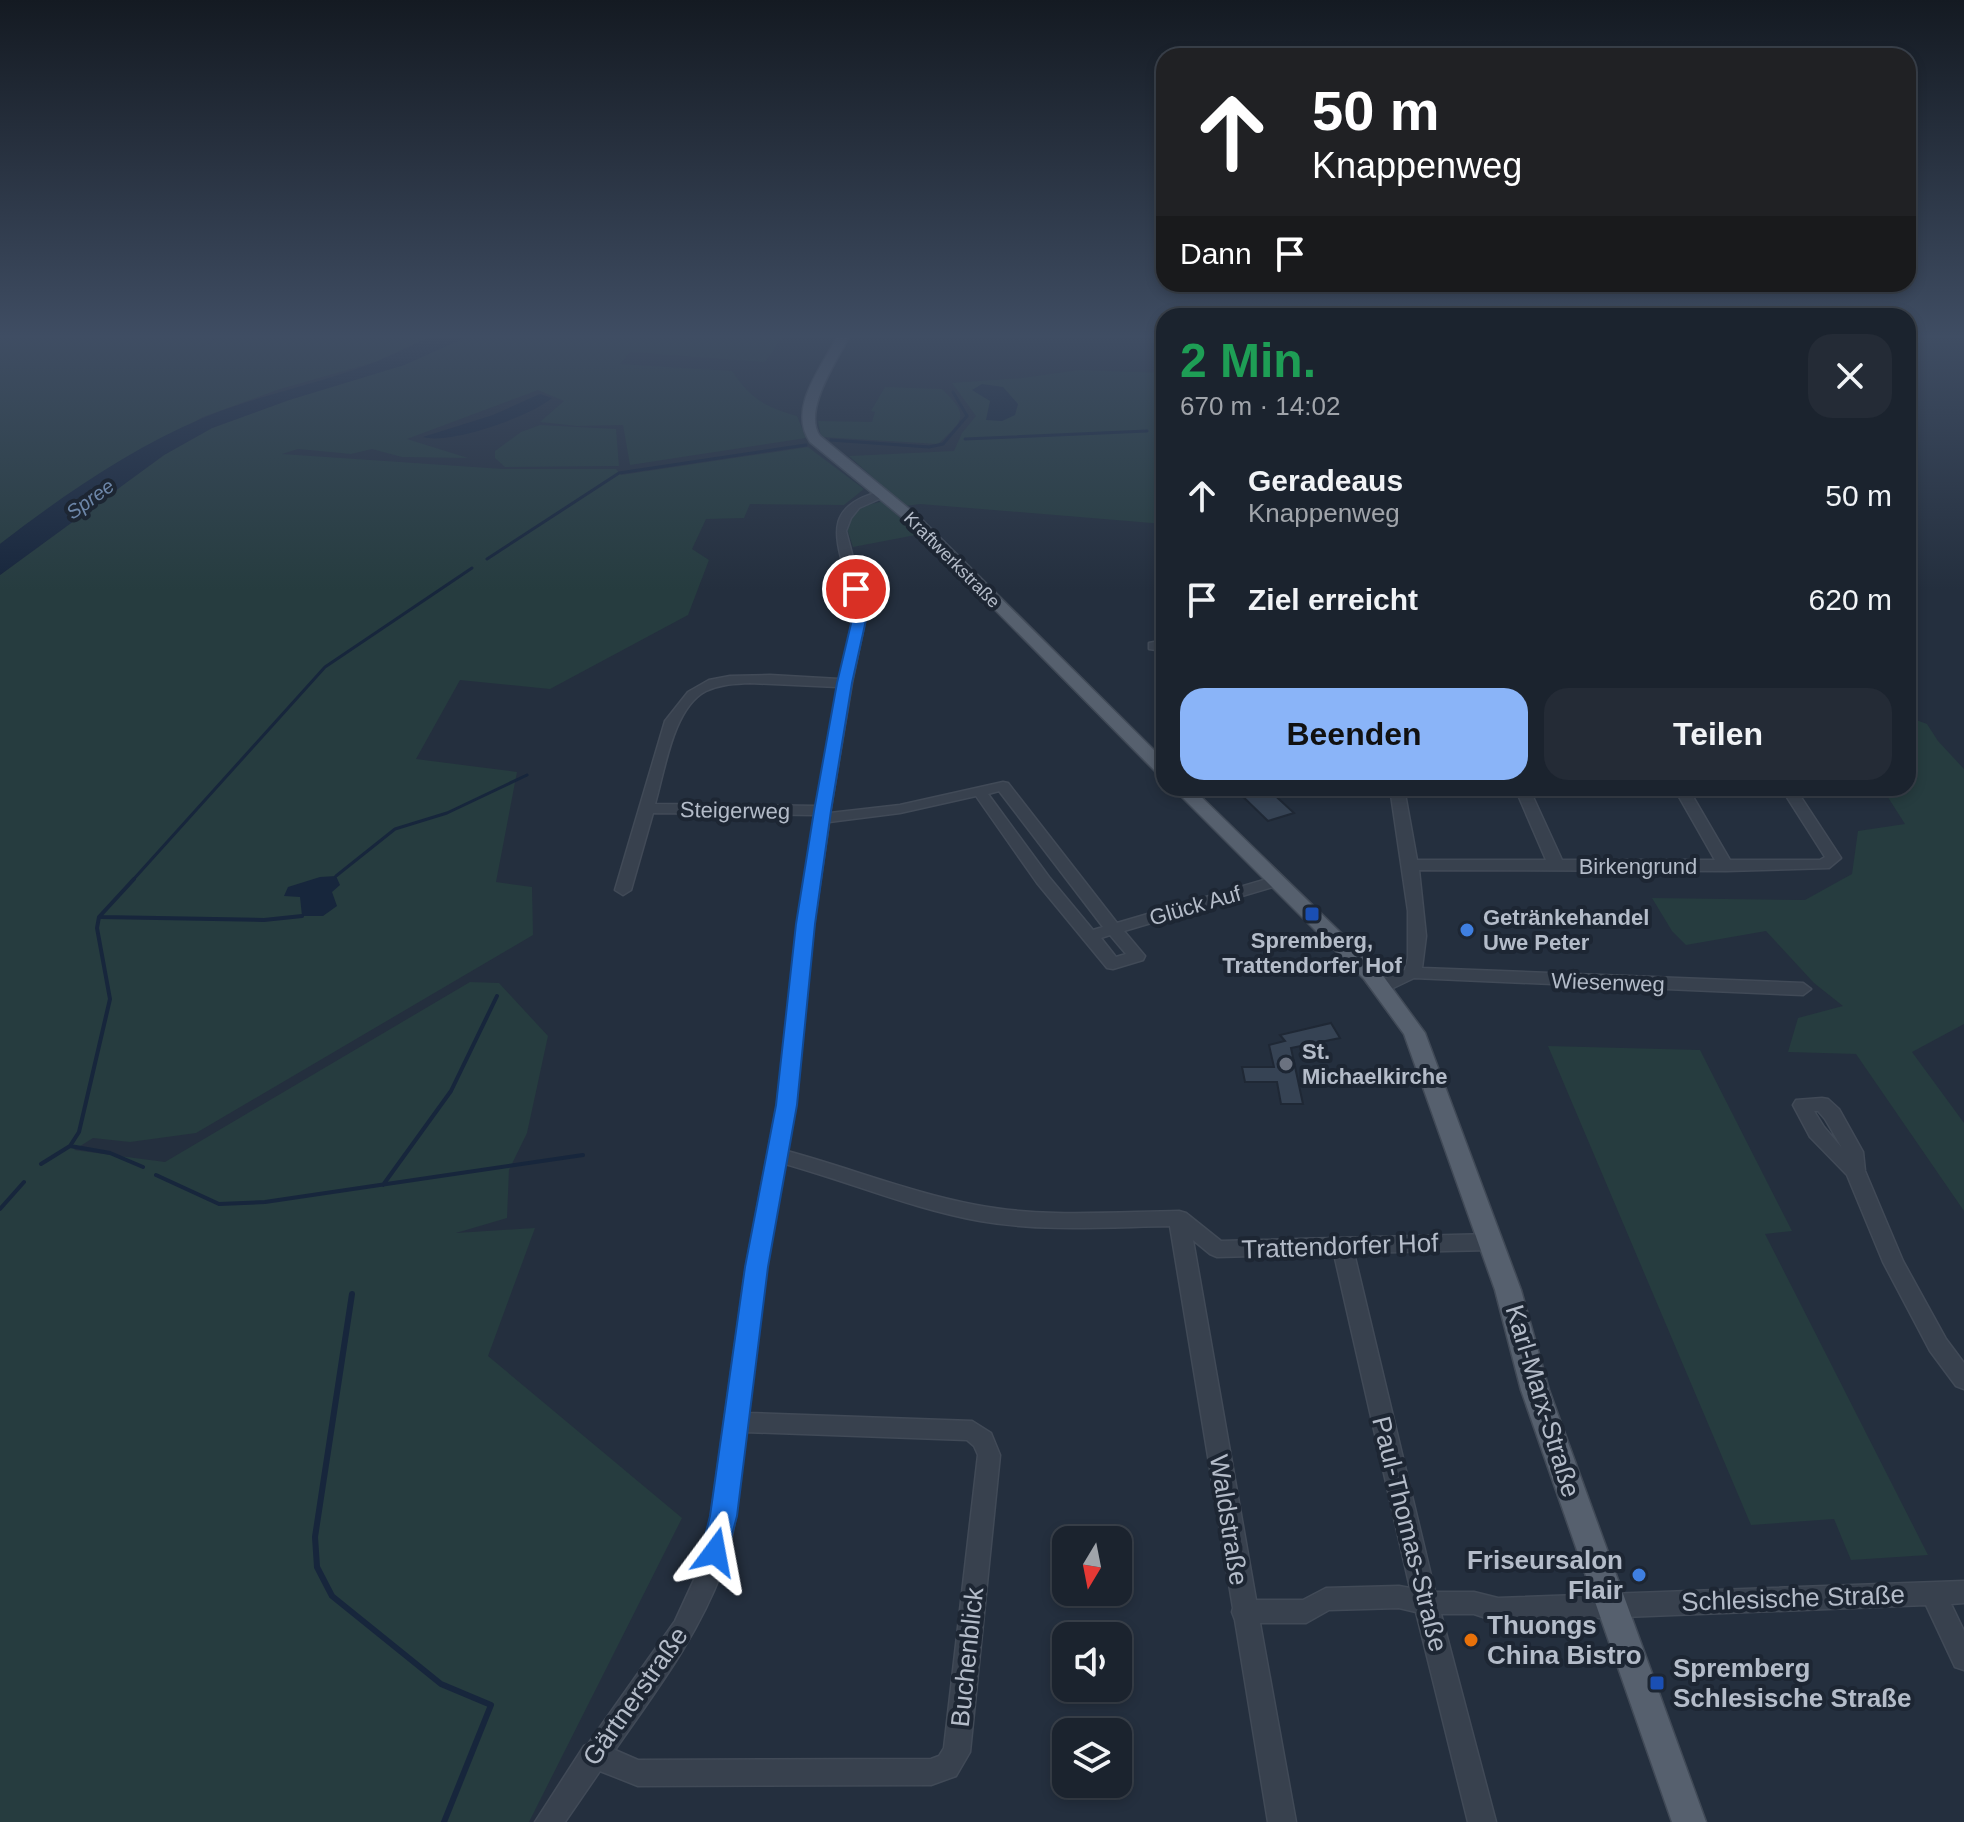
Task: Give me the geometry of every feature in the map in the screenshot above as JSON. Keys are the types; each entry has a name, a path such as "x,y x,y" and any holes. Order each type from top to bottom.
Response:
{"main road":[{"name":"Kraftwerkstraße","path":"808,420 808,429 826,450 920,527 1156,762"},
{"path":"1190,796 1383,986"},
{"name":"Karl-Marx-Straße","path":"1383,986 1412,1029 1430,1070 1508,1290 1535,1390 1689,1822"}],"street":[{"name":"Gärtnerstraße","path":"549,1822 684,1629 711,1569 723,1516 756,1267 778,1155 822,814 861,611 840,531 842,523 861,502 882,494"},
{"name":"Steigerweg","path":"623,890 672,721 700,688 722,680 845,683"},
{"name":"Glück Auf","path":"822,814 900,809 979,791 1003,786 1067,873 1137,956 1113,964 1043,880 979,791"},
{"path":"1398,796 1419,954 1412,973"},
{"name":"Birkengrund","path":"1526,796 1556,865"},
{"name":"Birkengrund","path":"1686,796 1726,866"},
{"path":"1726,866 1824,865 1833,858 1793,796"},
{"name":"Steigerweg","path":"648,808 822,814"},
{"path":"994,814 1017,809"},
{"name":"Birkengrund","path":"1408,865 1726,866"},
{"path":"1043,880 1067,873"},
{"name":"Glück Auf","path":"1091,936 1277,881"},
{"name":"Wiesenweg","path":"1383,986 1412,973 1803,989"},
{"path":"778,1155 978,1213 1046,1220 1179,1218"},
{"path":"1855,1171 1893,1262 1938,1345 1964,1380"},
{"name":"Trattendorfer Hof","path":"1179,1218 1217,1249 1491,1242"},
{"name":"Waldstraße","path":"1179,1218 1282,1822"},
{"name":"Paul-Thomas-Straße","path":"1342,1246 1426,1603 1482,1822"},
{"name":"Buchenblick","path":"593,1755 638,1773 915,1772 947,1767 957,1752 989,1455 983,1440 972,1431 735,1422"},
{"name":"Schlesische Straße","path":"1244,1612 1306,1611 1326,1599 1399,1597 1426,1603 1474,1603 1498,1610 1964,1592"},
{"path":"1933,1593 1964,1658"}],"green space":[{"path":"0,420 198,420 70,493 0,544"},
{"path":"234,420 458,420 407,439 468,458 402,457 372,449 351,454 298,449 282,454 503,469 616,469 621,475 808,447 864,489 844,505 750,504 744,518 706,519 692,549 709,560 688,615 550,689 460,680 416,759 517,772 496,882 532,887 533,935 196,1133 130,1142 93,1138 74,1150 165,1162 470,982 499,983 548,1036 527,1133 509,1170 507,1218 456,1233 535,1228 488,1356 682,1518 529,1822 0,1822 0,575 164,455 212,428"},
{"path":"799,420 806,438 630,465 623,425 577,426 540,422"},
{"path":"959,420 938,444 821,437 818,421"},
{"path":"973,420 1156,420 1156,523 920,504 905,506 849,456 954,451 962,433"},
{"path":"540,425 616,429 619,466 505,467 495,458 495,451 521,432"},
{"path":"884,501 916,535 853,547 845,522 859,507"},
{"path":"1916,720 1927,724 1964,769 1964,1024 1912,1052 1964,1123 1964,1211 1856,1054 1788,1052 1798,1018 1843,1006 1814,983 1766,931 1686,945 1672,931 1652,898 1805,900 1852,874 1858,831 1905,824 1887,796 1916,796"},
{"path":"1548,1046 1700,1050 1792,1231 1765,1234 1928,1555 1851,1560 1834,1519 1751,1525"}],"water":[{"name":"Spree","path":"198,420 234,420 212,428 164,455 0,575 0,544 72,491"},
{"path":"477,420 510,420 451,437 423,437"},
{"path":"336,876 340,885 332,892 337,906 323,916 302,916 300,897 284,896 288,887 320,877"}],"building":[{"path":"1242,796 1276,796 1294,813 1268,821"},
{"name":"St. Michaelkirche","path":"1331,1023 1340,1038 1291,1048 1303,1104 1281,1104 1277,1082 1245,1082 1242,1067 1274,1067 1269,1045 1285,1041 1280,1035"}],"waterway":[{"path":"831,440 929,447 943,444 964,420"},
{"path":"965,439 1147,431"},
{"path":"487,559 619,473 806,445"},
{"path":"132,881 325,667 472,568"},
{"path":"336,876 395,829 447,813 527,775"},
{"path":"70,1146 79,1132 110,999 97,928 99,917 134,879"},
{"path":"101,917 264,920 302,916"},
{"path":"383,1185 451,1091 497,996"},
{"path":"41,1164 70,1146"},
{"path":"70,1146 110,1153 143,1167"},
{"path":"383,1185 583,1155"},
{"path":"156,1175 219,1204 265,1202 383,1185"},
{"path":"0,1209 24,1182"},
{"path":"352,1294 315,1537 317,1567 332,1596 441,1684 491,1705 444,1822"}],"place":[{"name":"Spremberg, Trattendorfer Hof","path":"1312,914"},
{"name":"Getränkehandel Uwe Peter","path":"1467,930"},
{"name":"St. Michaelkirche","path":"1286,1064"},
{"name":"Friseursalon Flair","path":"1639,1575"},
{"name":"Thuongs China Bistro","path":"1471,1640"},
{"name":"Spremberg Schlesische Straße","path":"1657,1683"}],"route":[{"path":"715,1552 723,1516 756,1267 786,1105 806,924 823,811 861,611 856,589"}]}
